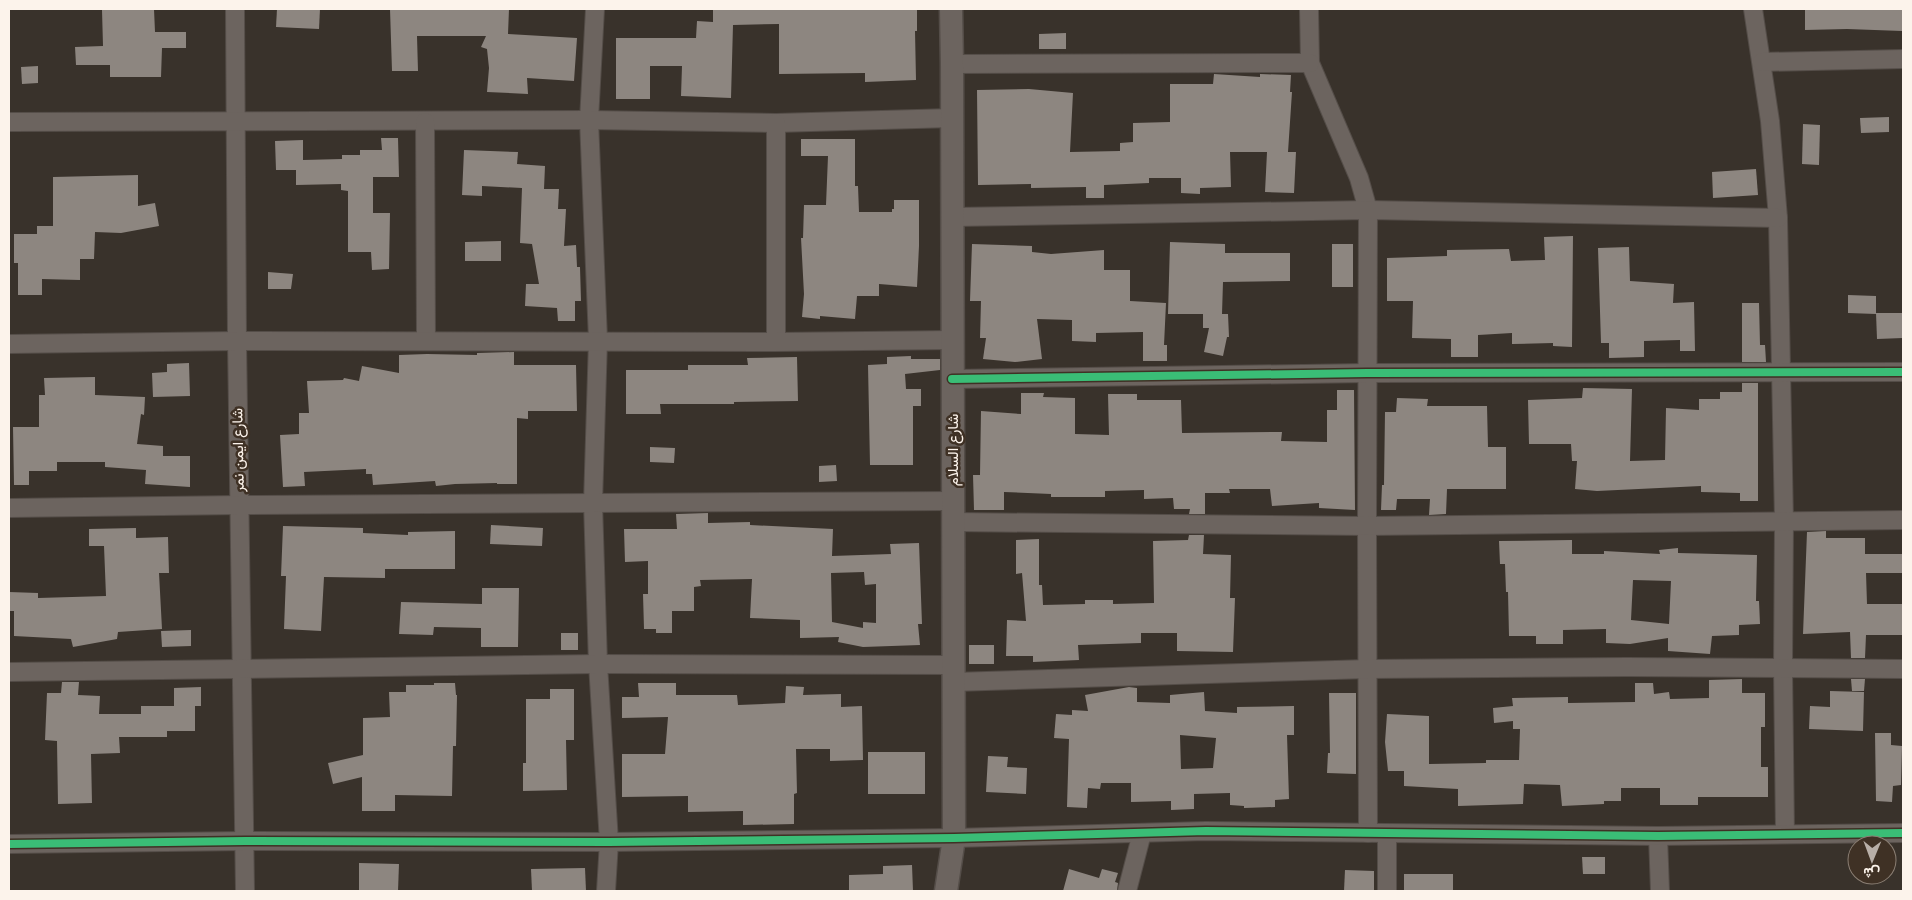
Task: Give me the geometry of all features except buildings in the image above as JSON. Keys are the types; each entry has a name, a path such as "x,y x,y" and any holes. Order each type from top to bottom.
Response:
{"street":[{"name":"شارع ايمن نمر","path":"235,9 236,341 245,891"},
{"path":"595,9 589,120 598,340 593,503 598,664 609,842 606,891"},
{"name":"شارع السلام","path":"946,891 954,838 951,9"},
{"path":"1309,9 1310,64 1359,178 1368,210 1366,526 1368,833"},
{"path":"1753,9 1770,121 1778,218 1784,521 1785,834"},
{"path":"1762,62 1903,59"},
{"path":"952,64 1310,64"},
{"path":"9,122 235,123 589,120 776,123 952,118"},
{"path":"425,122 426,341"},
{"path":"776,123 776,342"},
{"path":"952,217 1368,210 1778,218"},
{"path":"9,344 236,341 598,340 776,342 952,340"},
{"path":"952,379 1367,373 1903,372"},
{"path":"9,508 239,504 593,503 953,512 1366,526 1903,520"},
{"path":"9,672 598,664 954,674 1617,667 1903,669"},
{"path":"9,844 245,840 609,842 954,838 1206,831 1658,836 1903,833"},
{"path":"1387,833 1387,891"},
{"path":"1127,891 1142,834"},
{"path":"1658,836 1660,891"}],"cycle path":[{"path":"952,379 1367,373 1903,372"},
{"path":"9,844 245,841 609,842 954,838 1206,831 1658,836 1903,833"}]}
